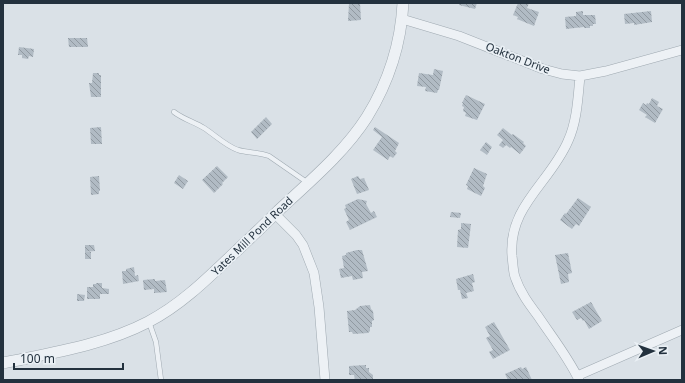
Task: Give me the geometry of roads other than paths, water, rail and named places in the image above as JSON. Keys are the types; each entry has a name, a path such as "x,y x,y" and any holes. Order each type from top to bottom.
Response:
{"street":[{"name":"Yates Mill Pond Road","path":"3,364 123,334 149,322 170,309 199,286 308,183 340,150 366,117 385,81 395,50 402,19 403,3"},
{"name":"Oakton Drive","path":"402,19 459,36 543,69 562,74 580,76 606,71 682,50"},
{"path":"580,76 577,102 569,140 556,163 518,216 513,232 512,248 515,276 524,297 578,378 682,330"},
{"path":"275,214 296,235 303,245 314,273 325,380"}],"lane":[{"path":"174,112 239,150 261,153 269,156 308,183"},
{"path":"149,322 156,342 160,380"}]}
